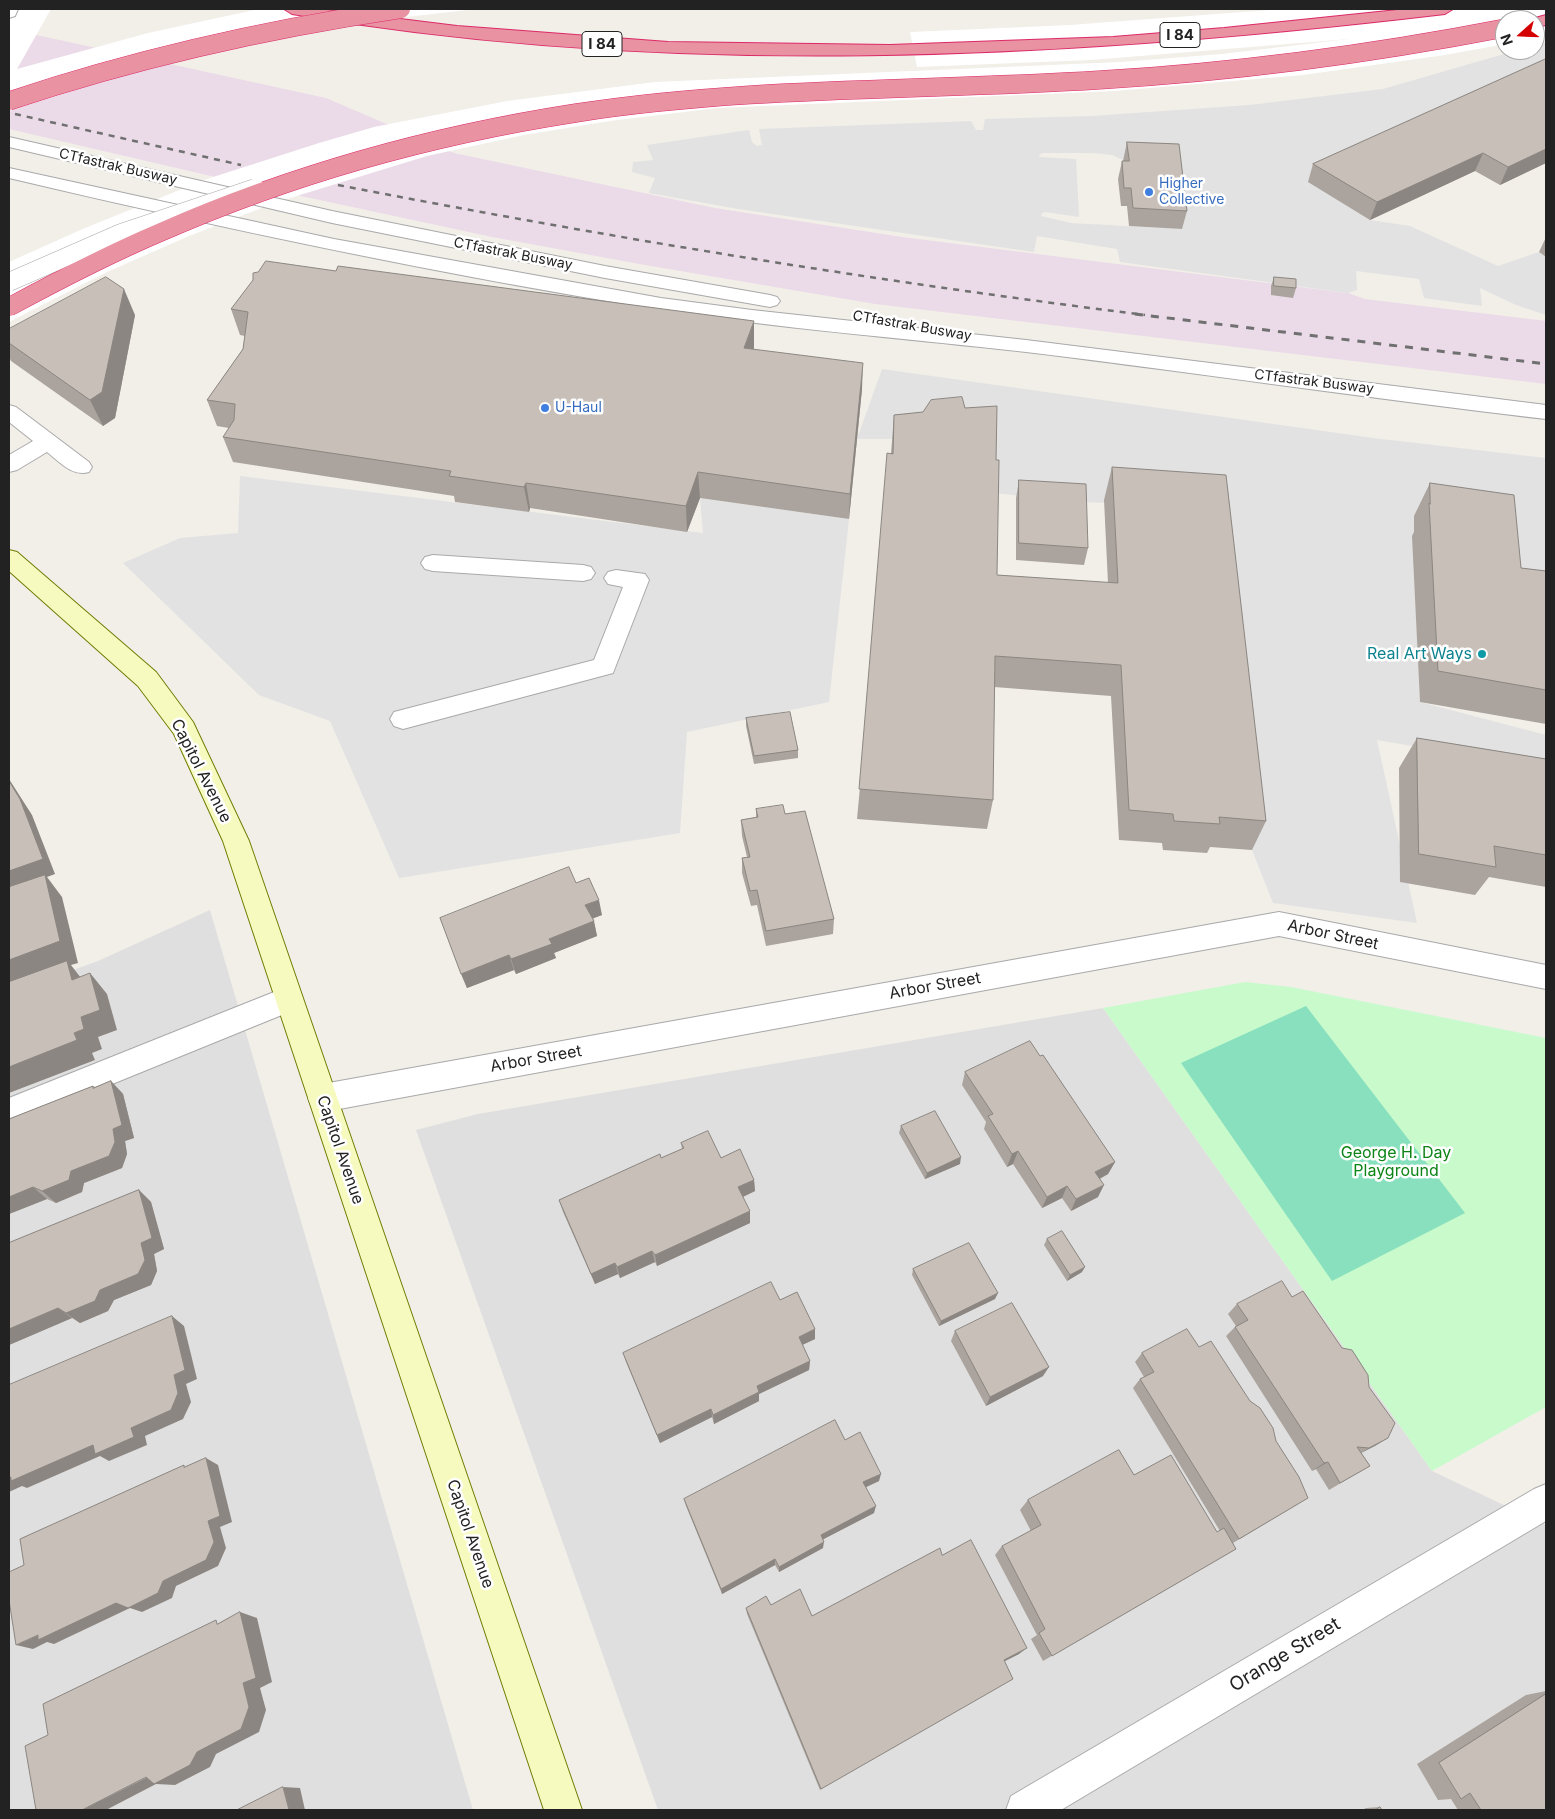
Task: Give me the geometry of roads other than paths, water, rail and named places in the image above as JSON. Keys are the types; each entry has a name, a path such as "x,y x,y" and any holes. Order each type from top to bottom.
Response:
{"highway":[{"name":"I 84","path":"292,9 423,28 591,43 755,50 914,50 1045,45 1307,24 1445,9"},
{"path":"9,101 124,66 220,42 314,22 401,9"},
{"path":"9,307 97,262 199,217 321,172 408,147 540,119 674,100 762,93 1036,83 1195,72 1379,51 1495,30"}],"main road":[{"name":"Capitol Avenue","path":"9,558 147,680 184,729 236,841 563,1810"}],"street":[{"path":"9,13 10,9"},
{"name":"CTfastrak Busway","path":"9,142 332,217 500,252 1022,345"},
{"path":"9,282 105,240 198,206 303,173 408,147"},
{"name":"CTfastrak Busway","path":"9,173 251,228 569,289 779,320 1022,345 1546,412"},
{"path":"9,412 81,467"},
{"path":"9,465 48,442"},
{"path":"433,562 583,573"},
{"path":"403,719 604,667 637,580 616,578"},
{"name":"Arbor Street","path":"323,1098 1279,924 1546,977"},
{"path":"9,1112 289,999"},
{"name":"Orange Street","path":"1025,1810 1546,1501"}],"railway":[{"path":"15,114 241,165"},
{"path":"338,185 740,257 942,288 1145,315"},
{"path":"1135,314 1546,364"}],"place":[{"name":"Higher Collective","path":"1149,192"},
{"name":"U-Haul","path":"545,408"},
{"name":"Real Art Ways","path":"1482,654"}],"park label":[{"name":"George H. Day Playground","path":"1396,1162"}]}
